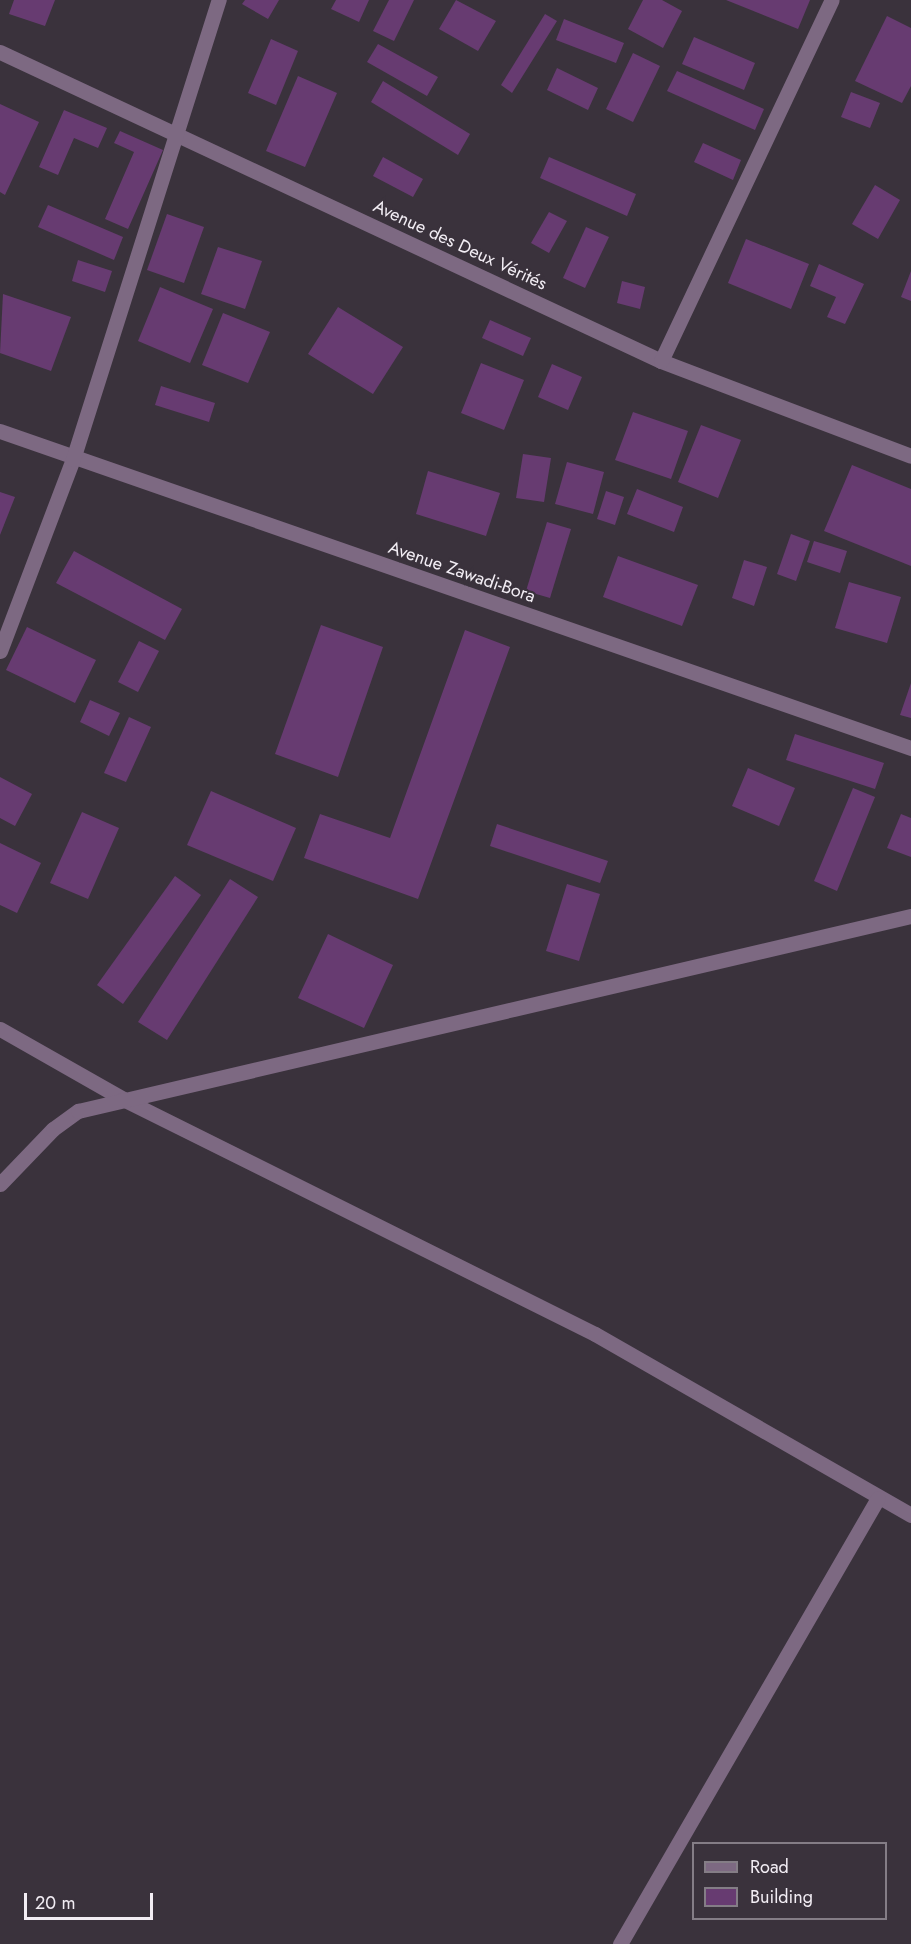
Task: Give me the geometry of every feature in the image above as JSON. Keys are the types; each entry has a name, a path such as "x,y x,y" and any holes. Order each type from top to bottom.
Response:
{"street":[{"path":"0,651 73,459 179,135 219,0"},
{"path":"661,360 832,0"},
{"name":"Avenue des Deux Vérités","path":"0,52 661,360 911,456"},
{"name":"Avenue Zawadi-Bora","path":"0,431 73,459 911,748"},
{"path":"0,1184 65,1118 123,1099 911,916"},
{"path":"0,1029 123,1099 595,1334 911,1515"},
{"path":"620,1944 878,1498"}],"building":[{"path":"14,0 55,0 45,26 9,14"},
{"path":"245,0 279,0 268,19 242,4"},
{"path":"336,0 369,0 359,22 331,9"},
{"path":"389,0 414,0 394,41 373,31"},
{"path":"456,0 496,21 478,51 439,29"},
{"path":"643,0 662,0 682,11 663,48 628,29"},
{"path":"726,0 810,0 798,29"},
{"path":"545,14 557,21 512,93 501,85"},
{"path":"887,16 911,28 911,86 902,103 855,81"},
{"path":"564,19 624,43 616,63 556,40"},
{"path":"694,37 755,63 744,90 682,64"},
{"path":"271,39 298,51 276,105 248,93"},
{"path":"378,44 438,77 427,96 367,62"},
{"path":"633,53 660,66 633,122 606,109"},
{"path":"557,68 598,88 588,110 547,90"},
{"path":"677,71 764,109 755,130 667,91"},
{"path":"298,76 337,93 305,167 266,151"},
{"path":"383,81 470,134 458,155 371,102"},
{"path":"851,92 880,103 870,128 841,117"},
{"path":"0,104 39,122 5,195 0,192"},
{"path":"64,110 107,128 98,148 74,138 58,175 39,167"},
{"path":"120,131 163,150 128,229 105,219 134,152 114,143"},
{"path":"703,143 741,160 733,180 694,162"},
{"path":"383,157 423,179 413,197 373,176"},
{"path":"549,157 636,194 627,216 540,178"},
{"path":"875,185 900,200 878,239 852,224"},
{"path":"48,205 123,237 114,260 38,227"},
{"path":"549,212 567,221 549,253 531,243"},
{"path":"167,214 204,227 184,283 147,270"},
{"path":"586,227 609,237 585,288 563,278"},
{"path":"746,239 809,264 791,309 728,283"},
{"path":"218,247 262,261 245,309 201,294"},
{"path":"78,260 112,271 105,292 72,281"},
{"path":"819,264 864,284 845,324 827,317 836,297 810,286"},
{"path":"911,271 911,301 901,297"},
{"path":"622,281 645,287 640,309 617,303"},
{"path":"160,287 213,309 190,363 138,341"},
{"path":"3,294 71,317 51,371 0,353"},
{"path":"338,307 403,347 373,394 308,354"},
{"path":"223,313 270,332 248,383 202,365"},
{"path":"490,320 531,338 523,356 482,338"},
{"path":"481,363 524,380 504,430 461,413"},
{"path":"552,364 582,377 568,410 538,397"},
{"path":"161,386 215,403 209,422 155,405"},
{"path":"633,412 688,431 671,479 615,460"},
{"path":"701,425 741,440 718,498 678,482"},
{"path":"523,454 551,458 544,502 516,498"},
{"path":"567,462 604,472 593,514 555,504"},
{"path":"852,465 911,489 911,566 824,531"},
{"path":"428,471 500,493 486,536 416,514"},
{"path":"637,489 683,507 674,532 627,514"},
{"path":"606,491 624,497 615,525 597,519"},
{"path":"0,492 15,497 0,535"},
{"path":"547,522 571,529 550,598 526,591"},
{"path":"791,534 810,541 796,581 777,574"},
{"path":"814,541 847,551 840,573 807,562"},
{"path":"74,551 182,609 165,640 56,583"},
{"path":"618,556 698,585 682,626 603,597"},
{"path":"744,560 767,567 754,606 732,598"},
{"path":"849,582 901,597 887,643 835,628"},
{"path":"321,625 383,647 338,777 275,754"},
{"path":"27,627 96,660 75,703 6,670"},
{"path":"465,630 510,647 418,899 304,858 320,814 390,838"},
{"path":"139,641 159,651 138,692 118,682"},
{"path":"911,683 911,718 900,715"},
{"path":"90,700 120,713 109,736 80,722"},
{"path":"129,717 151,727 126,782 104,773"},
{"path":"795,734 884,763 875,789 786,760"},
{"path":"748,768 795,788 779,826 732,806"},
{"path":"0,777 32,794 15,826 0,818"},
{"path":"853,788 875,797 837,891 814,881"},
{"path":"211,791 296,828 273,881 187,845"},
{"path":"82,812 119,828 88,899 50,883"},
{"path":"901,814 911,818 911,857 887,848"},
{"path":"497,824 608,861 600,883 490,846"},
{"path":"0,843 41,863 17,913 0,905"},
{"path":"175,876 201,895 123,1004 97,985"},
{"path":"230,879 258,897 167,1040 138,1022"},
{"path":"567,884 600,894 579,961 546,951"},
{"path":"328,934 393,965 364,1028 298,998"}]}
